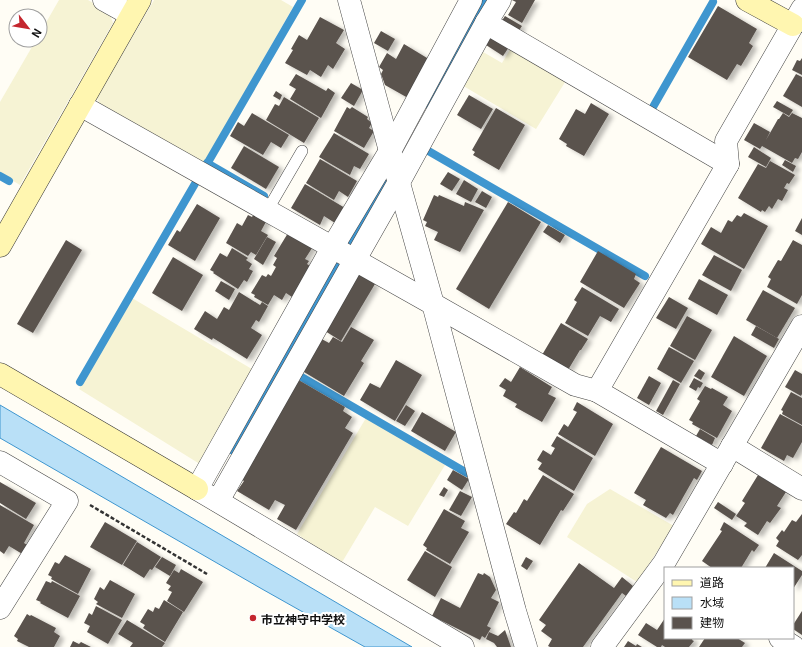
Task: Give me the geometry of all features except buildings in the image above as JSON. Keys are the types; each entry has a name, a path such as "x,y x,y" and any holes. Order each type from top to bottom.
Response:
{"street":[{"path":"0,246 135,8 104,0"},
{"path":"349,0 526,647"},
{"path":"197,489 332,248 474,11 500,0"},
{"path":"597,391 728,164 726,141 799,21 747,0"},
{"path":"474,11 728,164"},
{"path":"218,501 399,182 474,11"},
{"path":"80,105 575,385 597,391 727,455 802,489"},
{"path":"668,565 727,455 801,331"},
{"path":"0,374 218,501 463,647"},
{"path":"0,462 67,501 0,608"},
{"path":"602,647 664,570"},
{"path":"782,639 794,647"}],"lane":[{"path":"267,211 302,151"}],"path":[{"path":"67,501 79,499 207,574"}],"shaded area":[{"path":"59,0 88,0 109,12 113,23 20,185 0,173 0,102 31,48 48,48 48,19"},
{"path":"154,0 281,0 293,7 202,167 103,112 97,98"},
{"path":"512,46 567,79 536,129 460,84 478,49 502,63"},
{"path":"132,298 257,372 203,466 79,389"},
{"path":"366,418 445,465 408,526 375,507 341,564 297,534"},
{"path":"610,489 674,526 637,582 567,537 587,504"}],"water":[{"path":"0,405 412,647 365,647 0,438"}],"waterway":[{"path":"207,164 302,0"},
{"path":"429,105 486,0"},
{"path":"653,107 713,2"},
{"path":"425,149 645,276"},
{"path":"207,163 264,196"},
{"path":"231,450 337,265 393,171"},
{"path":"0,176 9,181"},
{"path":"80,382 196,182"},
{"path":"298,375 467,473"}],"place":[{"name":"市立神守中学校","path":"253,618"}]}
